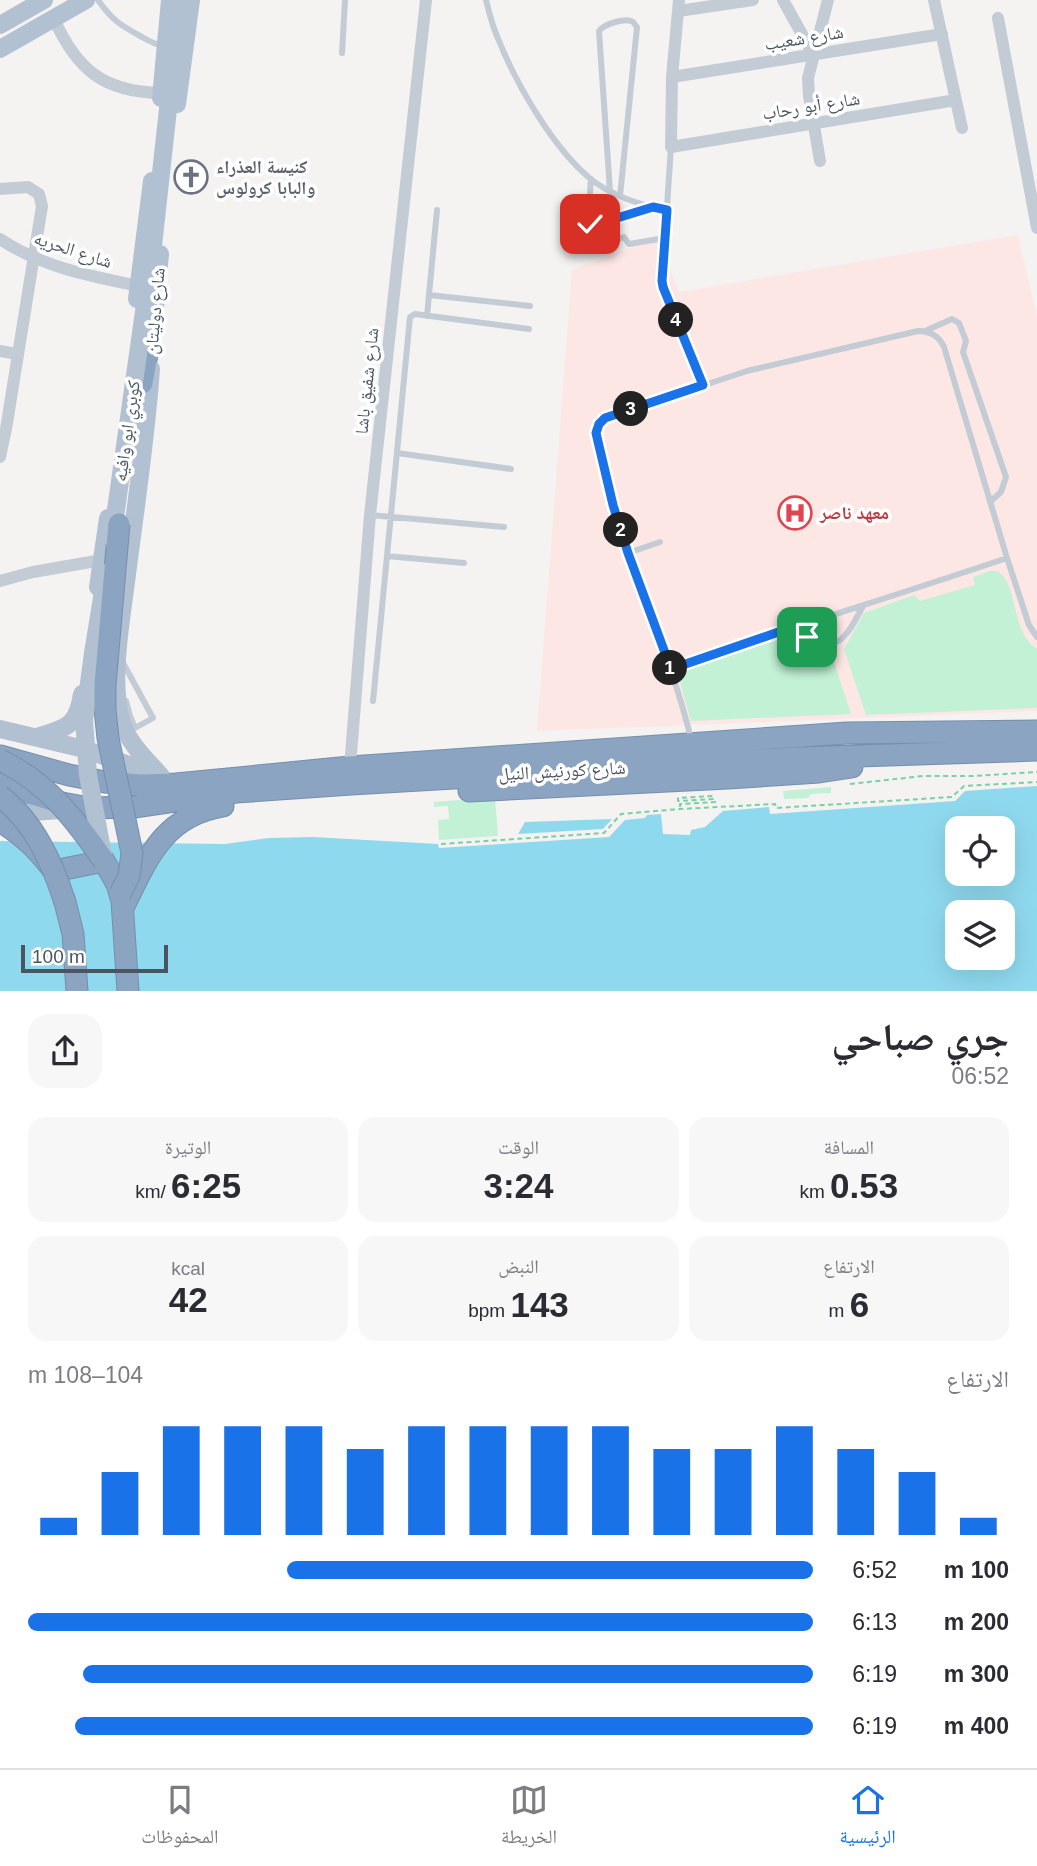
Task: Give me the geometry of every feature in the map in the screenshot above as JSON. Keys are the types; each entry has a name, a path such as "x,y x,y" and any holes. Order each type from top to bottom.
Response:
{"highway":[{"path":"122,901 132,853 108,738 105,710 106,674 127,461 153,319"},
{"name":"شارع كورنيش النيل","path":"0,758 105,782 139,785 169,780 846,733 1037,731"},
{"path":"846,733 841,747 847,756"},
{"path":"797,758 803,750 798,736"},
{"path":"0,744 63,763 121,774 139,785"},
{"name":"شارع كورنيش النيل","path":"0,785 89,808 134,807 266,789 797,758 1037,750"},
{"path":"122,901 164,835 188,816 219,806 819,772 872,765 921,754"},
{"path":"0,758 53,796 73,817 113,875 122,901 128,991"},
{"path":"0,796 28,823 54,871 73,934 77,991"},
{"path":"0,821 36,848 54,871"},
{"path":"54,871 104,860"}],"main road":[{"path":"0,49 86,0"},
{"name":"شارع دوليتان","path":"37,737 63,729 80,711 139,286 170,0"},
{"path":"0,25 36,2"},
{"name":"شارع دوليتان","path":"169,780 137,749 121,721 118,702 118,656 148,415 153,319 189,2"},
{"name":"كوبري ابو وافيه","path":"104,860 88,775 84,720 189,2"},
{"name":"شارع كورنيش النيل","path":"0,729 84,749 169,780"},
{"name":"شارع كورنيش النيل","path":"0,811 20,813 89,808"}],"street":[{"name":"شارع شفيق باشا","path":"350,767 370,514 426,0"},
{"path":"671,148 672,77 678,6 753,0"},
{"path":"783,0 813,54"},
{"path":"820,161 808,78 828,0"},
{"path":"934,0 962,128"},
{"path":"998,18 1037,228"},
{"path":"54,19 73,54 95,75 122,89 161,93"},
{"name":"شارع شعيب","path":"672,77 942,34"},
{"name":"شارع أبو رحاب","path":"671,148 956,100"},
{"path":"0,189 35,189 39,194 41,206 0,457"},
{"name":"شارع الحريه","path":"0,239 33,258 80,274 139,286"},
{"path":"0,351 18,354"},
{"path":"0,581 33,572 102,560"}],"lane":[{"path":"98,0 108,15 124,28 154,44 166,47"},
{"path":"342,53 345,0"},
{"path":"486,0 496,34 512,69 531,103 566,153 591,179 614,194 667,210"},
{"path":"606,212 614,194 637,27 629,20 608,24 599,31 614,194"},
{"path":"671,148 662,281 703,385"},
{"path":"591,179 590,224 653,207"},
{"path":"589,207 622,216"},
{"path":"427,316 437,210"},
{"path":"588,250 624,237 629,244 665,238"},
{"path":"429,295 530,306"},
{"path":"373,701 410,317 415,314 529,329"},
{"path":"925,331 952,319 959,323 966,341 963,352 1006,477 1001,492 990,502"},
{"path":"692,743 671,669 628,553 596,433 605,418 747,371 918,331 937,336 944,347 1029,625 1037,637"},
{"path":"397,453 511,469"},
{"path":"370,514 504,527"},
{"path":"628,553 660,542"},
{"path":"387,556 464,563"},
{"path":"671,669 1007,558"},
{"path":"790,628 824,644 834,643 851,630 863,606"},
{"path":"118,656 153,718 135,729 125,699 118,702"}],"path":[{"path":"441,844 604,833 621,814 952,797 964,786 1037,782"},
{"path":"680,809 680,804 715,802 715,799 678,801 678,798 713,796"}],"shaded area":[{"name":"معهد ناصر","path":"1018,235 1037,316 1037,711 537,731 572,270 657,238 679,292"}],"green space":[{"path":"997,571 1004,577 1022,631 1037,649 1037,708 866,715 844,649 864,613 914,595 920,601 975,585 973,577"},
{"path":"795,635 830,649 851,714 691,721 679,679 685,669"},
{"path":"831,787 831,793 784,799 783,791"},
{"path":"495,797 498,836 439,840 438,820 449,819 448,806 434,807 434,802"}],"water":[{"path":"1037,786 1037,991 0,991 0,841 225,844 269,838 313,837 438,844 439,848 609,837 625,820 645,818 647,815 661,814 663,834 690,835 691,830 705,827 723,811 769,807 770,814 955,801 965,791"},
{"path":"612,819 603,829 518,834 525,822"}],"place":[{"name":"كنيسة العذراء والبابا كرولوس","path":"191,177"},
{"name":"معهد ناصر","path":"795,513"}],"route":[{"path":"590,224 653,207 667,210 663,287 703,385 605,418 596,433 613,505 628,553 671,669 790,628 807,637"}]}
